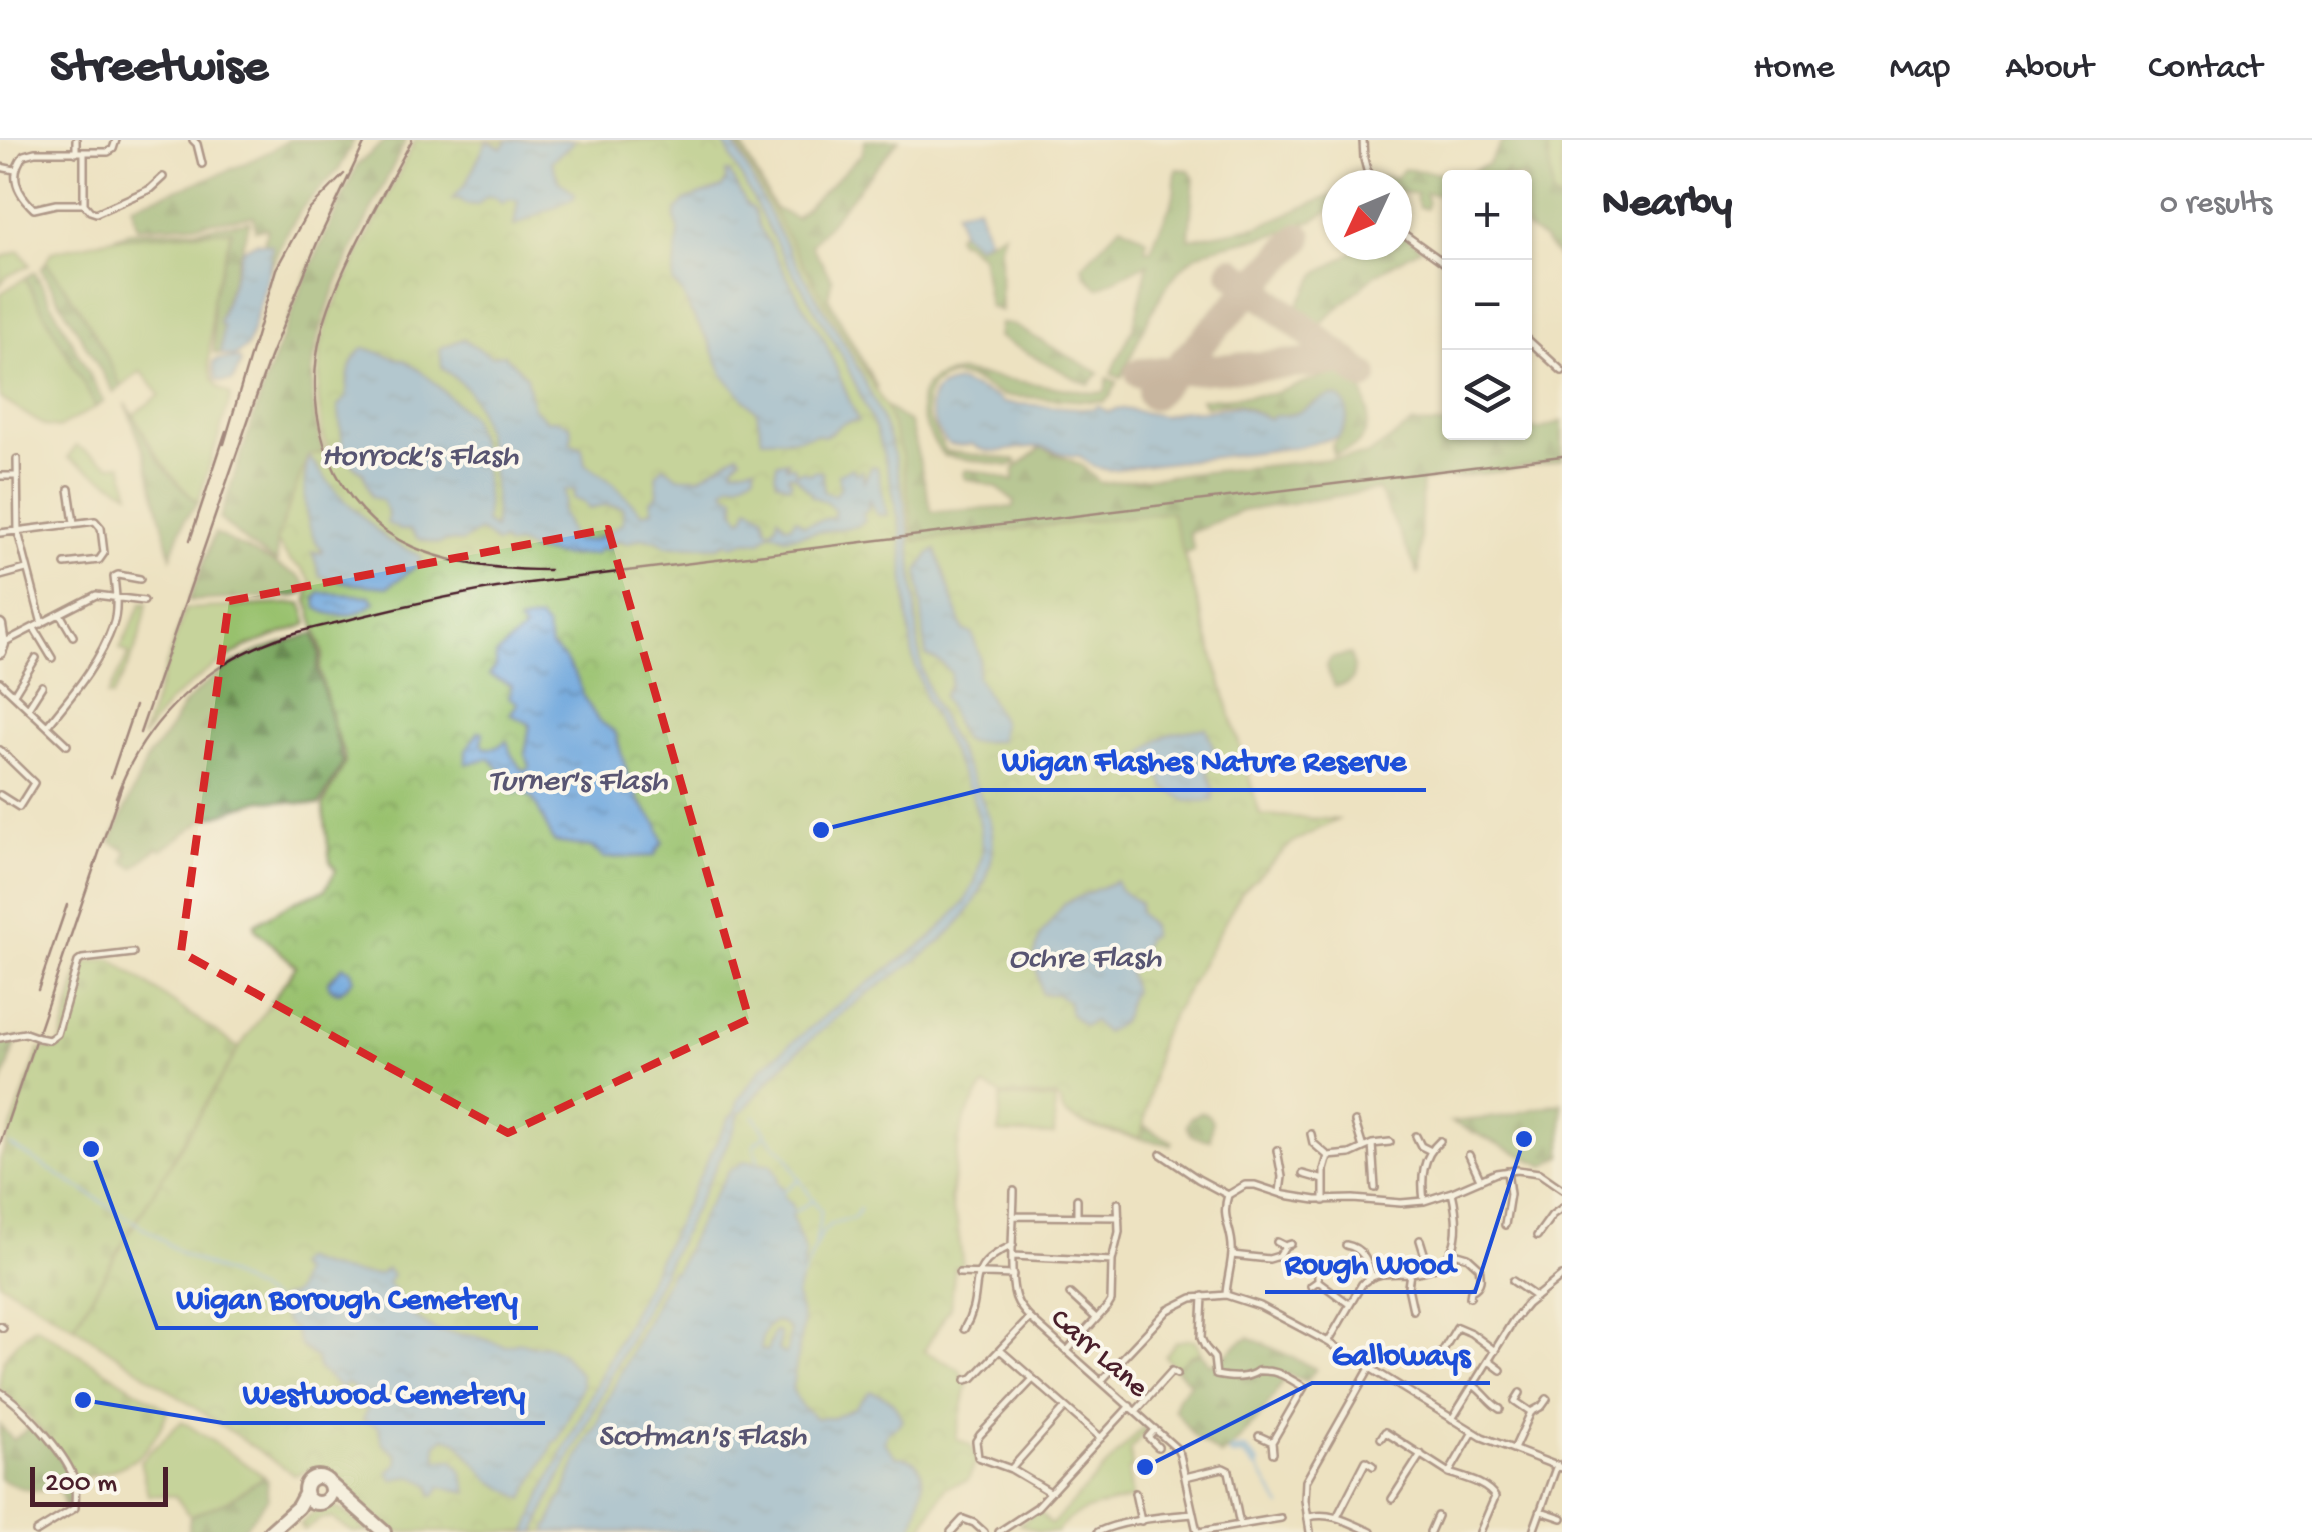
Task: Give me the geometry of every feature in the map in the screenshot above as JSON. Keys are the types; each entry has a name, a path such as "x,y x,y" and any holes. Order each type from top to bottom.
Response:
{"highway":[{"path":"270,1532 301,1504 307,1483 313,1478 329,1482 384,1532"},
{"path":"280,1532 331,1494 329,1482"},
{"path":"305,1494 312,1502 340,1506 373,1532"}],"main road":[{"path":"0,625 1,648"}],"street":[{"path":"33,140 34,152"},
{"path":"76,140 76,152"},
{"path":"84,204 34,208 16,186 16,170 24,155 34,152 108,152 116,140"},
{"path":"193,140 202,164"},
{"path":"1364,140 1367,170"},
{"path":"84,153 84,204 90,211 101,212 150,189 163,177"},
{"path":"0,166 16,170"},
{"path":"1412,240 1442,261"},
{"path":"1532,343 1562,371"},
{"path":"17,458 18,532 42,624"},
{"path":"0,476 17,476"},
{"path":"69,489 74,523"},
{"path":"0,533 95,521 102,528 104,553 99,560 67,563 70,576"},
{"path":"0,576 26,569"},
{"path":"48,726 88,675 114,624 115,576 140,579"},
{"path":"1,648 96,594 144,600"},
{"path":"60,614 74,636"},
{"path":"34,628 52,658"},
{"path":"14,694 36,658"},
{"path":"0,682 67,745"},
{"path":"28,708 42,686"},
{"path":"0,750 34,783 18,807 0,795"},
{"path":"0,1038 26,1033 50,1040 56,1036 78,962 134,952"},
{"path":"1355,1122 1362,1148"},
{"path":"1311,1134 1313,1143 1328,1156 1386,1143 1382,1134"},
{"path":"1416,1136 1421,1146 1429,1150"},
{"path":"1424,1200 1422,1175 1429,1150 1440,1141"},
{"path":"1372,1144 1375,1188"},
{"path":"1161,1154 1228,1195"},
{"path":"1280,1154 1280,1192"},
{"path":"1324,1201 1328,1156"},
{"path":"1473,1158 1480,1179"},
{"path":"1228,1195 1255,1185 1324,1201 1401,1203 1424,1200 1517,1170 1539,1173 1561,1185"},
{"path":"1502,1219 1510,1194 1508,1171"},
{"path":"1303,1174 1324,1180"},
{"name":"Carr Lane","path":"1014,1192 1016,1299 1030,1318 1179,1452 1198,1532"},
{"path":"1328,1342 1362,1284 1372,1276 1438,1267 1451,1252 1457,1218 1452,1192"},
{"path":"1226,1295 1232,1255 1232,1236 1224,1217 1228,1195"},
{"path":"1077,1199 1077,1217"},
{"path":"1067,1351 1110,1300 1112,1261 1119,1232 1118,1202"},
{"path":"1537,1236 1562,1208"},
{"path":"1014,1216 1118,1216"},
{"path":"1420,1240 1429,1269"},
{"path":"1232,1255 1269,1259 1288,1245 1277,1242"},
{"path":"964,1329 972,1315 981,1266 1013,1245"},
{"path":"1346,1245 1360,1250 1372,1276"},
{"path":"1451,1252 1479,1267 1480,1282 1470,1297"},
{"path":"1013,1256 1112,1261"},
{"path":"959,1273 1013,1275"},
{"path":"1410,1273 1408,1287 1413,1310"},
{"path":"1452,1419 1513,1321 1562,1276"},
{"path":"1315,1281 1349,1304"},
{"path":"1518,1281 1536,1297"},
{"path":"1102,1380 1164,1313 1183,1301 1226,1295 1260,1306 1328,1342 1473,1432 1559,1466 1533,1532"},
{"path":"1203,1296 1200,1338 1214,1358 1216,1374 1240,1377 1259,1370 1277,1372 1304,1386 1272,1442 1272,1453"},
{"path":"1071,1297 1096,1318"},
{"path":"966,1380 973,1378 1030,1318"},
{"path":"1439,1357 1458,1327 1495,1351"},
{"path":"1000,1350 1100,1438"},
{"path":"1488,1361 1501,1370"},
{"path":"1310,1532 1304,1490 1310,1470 1370,1368"},
{"path":"1136,1411 1172,1371 1177,1374"},
{"path":"1032,1379 976,1441 978,1457 1011,1469 1050,1492"},
{"path":"1474,1384 1500,1409"},
{"path":"0,1392 40,1428 75,1479 75,1508 36,1532"},
{"path":"1520,1393 1515,1401 1531,1412"},
{"path":"1514,1450 1531,1412 1546,1399"},
{"path":"1000,1532 1037,1507 1130,1406"},
{"path":"1011,1469 1065,1408"},
{"path":"1155,1428 1148,1437 1158,1447"},
{"path":"1385,1432 1449,1472 1492,1490 1495,1497 1480,1532"},
{"path":"1449,1472 1473,1432"},
{"path":"1259,1436 1272,1442"},
{"path":"1392,1494 1421,1454"},
{"path":"1336,1517 1368,1458 1373,1466"},
{"path":"1185,1477 1223,1468 1230,1471 1240,1524"},
{"path":"1135,1493 1141,1521"},
{"path":"1541,1511 1562,1518"},
{"path":"1098,1532 1192,1514"},
{"path":"1430,1532 1437,1516"},
{"path":"1309,1517 1336,1517 1370,1532"},
{"path":"951,1532 962,1518 984,1532"},
{"path":"1198,1532 1281,1518"}],"highlighted area":[{"path":"608,529 749,1019 508,1133 181,952 229,601"}],"green space":[{"path":"289,140 354,140 339,169 302,208 269,272 272,245 264,243 267,228 255,230 254,216 137,227 132,205 232,169"},
{"path":"386,140 406,140 339,279 315,356 314,408 329,466 285,525 277,543 277,563 220,519 300,291 357,165"},
{"path":"415,140 735,140 885,406 902,456 914,541 1171,512 1260,815 1337,820 1293,842 1241,893 1160,1038 1141,1138 1076,1120 1055,1097 1002,1095 984,1086 966,1116 950,1198 963,1267 955,1267 950,1307 924,1351 959,1369 967,1385 956,1438 970,1445 977,1459 968,1480 946,1487 920,1532 394,1532 325,1472 315,1468 295,1475 74,1326 239,1048 296,966 255,929 255,924 295,901 325,890 336,870 330,861 323,805 345,763 344,754 319,669 323,655 307,599 312,582 289,560 276,540 308,456 328,451 318,396 321,345 330,314"},
{"path":"732,140 739,140 775,209 796,218 862,154 865,140 899,140 811,245 832,279 828,297 877,387 871,391"},
{"path":"1504,140 1548,140 1552,196 1562,203 1562,263 1544,240 1532,232 1532,170 1475,170 1488,164"},
{"path":"1548,140 1562,140 1562,203 1552,197"},
{"path":"1177,169 1189,170 1194,179 1189,239 1259,226 1322,199 1322,215 1296,228 1210,250 1185,264 1153,310 1121,378 1111,374 1134,325 1148,263 1098,288 1082,266 1121,225 1147,239 1145,249 1151,250 1172,202"},
{"path":"1404,169 1442,173 1442,194 1425,193 1426,209 1419,207 1417,194 1412,194 1412,170"},
{"path":"250,221 219,321 223,327 221,354 214,353 212,300 232,230 113,238 131,231 196,229"},
{"path":"232,229 212,300 209,363 219,388 231,395 198,503 162,462 134,414 160,395 141,371 121,387 88,322 46,262 51,252 113,238"},
{"path":"961,231 977,245 1004,232 1000,246 1001,311 989,307 981,256 959,241 956,237"},
{"path":"20,251 30,265 6,277 0,285 0,258"},
{"path":"1339,260 1400,260 1376,274 1316,328 1294,311 1317,274"},
{"path":"46,262 105,354 121,387 114,393 41,269"},
{"path":"35,272 104,402 96,407 25,278"},
{"path":"25,278 96,407 58,428 45,426 0,398 0,294"},
{"path":"1000,323 1013,325 1099,373 1089,384 1082,382 998,337"},
{"path":"1342,371 1360,388 1367,404 1368,422 1357,445 1334,456 1332,445 1344,430 1346,407 1337,397 1314,403 1301,412 1270,419 1236,403 1205,406 1201,399 1271,394"},
{"path":"960,372 1094,393 1105,392 1107,378 1117,382 1104,402 1003,396 967,378 952,376 931,387 926,400 927,416 946,451 1016,460 1009,466 944,456 927,430 920,410 923,391 936,378"},
{"path":"125,403 164,467 198,503 185,519 171,556 145,455"},
{"path":"885,406 910,423 932,512 1013,507 1014,501 996,487 966,479 963,474 966,470 984,472 1014,481 1014,469 1042,447 1081,465 1100,483 1368,455 1412,424 1442,425 1442,440 1532,440 1532,428 1562,421 1562,460 1422,481 1419,575 1378,490 1242,511 1189,533 1194,550 1184,554 1260,815 1337,820 1293,842 1241,893 1160,1038 1142,1125 1173,1142 1171,1145 1077,1121 1064,1113 1055,1097 1002,1095 984,1086 965,1113 951,1198 957,1222 946,1237 923,1351 967,1478 791,1094 914,541 902,456"},
{"path":"76,446 111,465 122,464 130,493 68,458"},
{"path":"215,533 300,577 307,586 304,592 297,596 189,601"},
{"path":"142,603 147,603 134,652 112,697 107,696 129,654 120,649"},
{"path":"302,603 308,624 246,647 206,672 169,702 142,738 185,609"},
{"path":"314,633 320,655 317,667 343,763 319,805 262,800 205,819 162,850 157,848 134,868 124,861 127,851 111,842 148,757 184,704 237,661"},
{"path":"1350,654 1353,679 1335,687 1326,667 1331,658"},
{"path":"111,959 239,1048 74,1326 0,1282 0,1160 39,1050 59,1049 81,963"},
{"path":"18,1038 0,1090 0,1041"},
{"path":"1001,1097 1055,1100 1054,1135 999,1133"},
{"path":"1562,1102 1562,1156 1545,1166 1451,1122 1505,1116"},
{"path":"1202,1112 1212,1121 1210,1140 1195,1137 1188,1129 1191,1117"},
{"path":"35,1326 168,1410 153,1441 134,1460 75,1479 40,1429 0,1388 8,1353"},
{"path":"1249,1337 1316,1369 1306,1381 1287,1374 1258,1418 1221,1456 1194,1436 1174,1409 1190,1383 1175,1368 1201,1353 1211,1364"},
{"path":"1196,1341 1201,1353 1175,1368 1165,1356 1176,1342"},
{"path":"182,1421 264,1476 228,1501 190,1516 175,1496 148,1495 140,1461"},
{"path":"0,1425 13,1440 32,1426 71,1481 69,1506 64,1510 58,1490 27,1489 0,1479"},
{"path":"1144,1426 1146,1432 1130,1450 1132,1499 1080,1513 1057,1532 1039,1532 1019,1524 1039,1511 1051,1525"},
{"path":"264,1476 268,1481 268,1498 241,1532 188,1532 190,1516 228,1501"},
{"path":"328,1505 343,1511 369,1532 353,1532 331,1518 320,1519 304,1530 300,1525"}],"water":[{"path":"508,140 574,140 551,161 559,181 575,193 574,198 514,226 518,200 507,199 502,204 496,197 487,196 477,205 452,199 465,185 487,141 502,148"},
{"path":"722,140 732,140 783,240 862,376 885,428 905,508 922,669 987,813 992,856 981,890 958,924 928,952 813,1038 739,1113 536,1532 527,1532 543,1492 715,1145 735,1113 738,1100 762,1067 838,1005 931,938 964,903 975,882 983,851 971,791 926,700 913,659 901,532 876,430 842,355 784,258"},
{"path":"726,172 754,210 758,224 824,339 858,421 845,422 823,436 762,439 757,412 724,376 709,341 673,283 679,232 677,210 686,200 722,188"},
{"path":"978,205 988,238 977,245 961,231 956,211"},
{"path":"257,242 272,245 269,272 247,347 234,357 221,354 223,327 219,322 243,249"},
{"name":"Horrock's Flash","path":"463,339 491,356 504,354 526,376 533,408 546,420 570,425 570,443 582,448 585,464 613,483 642,513 653,510 651,501 658,494 656,475 664,466 678,477 700,477 738,453 741,457 734,469 755,465 755,473 724,489 735,496 735,511 741,518 749,506 764,515 771,530 778,516 785,525 791,525 796,518 804,525 833,517 835,511 827,502 811,496 795,476 789,474 789,486 777,481 777,463 788,461 786,466 794,466 796,473 822,472 824,492 834,495 841,487 838,474 852,468 856,474 862,470 864,481 872,466 877,467 887,515 877,515 869,500 862,515 865,520 857,526 785,537 771,531 761,541 732,545 727,542 719,546 666,546 642,538 627,543 617,540 596,554 562,556 532,551 519,544 496,544 479,531 462,542 439,544 418,539 410,530 387,523 388,513 382,500 372,497 363,472 349,460 338,406 346,398 351,364 364,348 406,361 427,376 471,417 482,452 485,522 494,529 493,477 480,416 466,388 442,367 440,348","holes":["564,490 575,490 573,498 589,509 623,507 623,523 594,540 575,541 561,509"]},
{"path":"239,359 233,381 216,379 213,362"},
{"path":"959,382 1004,403 1094,409 1097,406 1109,412 1118,408 1163,416 1184,410 1238,406 1270,419 1336,397 1342,400 1347,416 1338,437 1298,447 1109,470 1094,467 1080,456 1041,447 997,452 972,444 948,444 932,415 932,397 946,385"},
{"path":"309,457 337,493 387,540 422,557 414,568 388,587 320,576 312,551 321,553 322,549 311,530 305,505"},
{"path":"936,550 963,630 972,634 980,657 977,676 1002,722 1000,741 962,739 943,696 951,673 926,655 918,570"},
{"path":"320,593 370,596 375,602 355,613 332,614 317,608"},
{"name":"Turner's Flash","path":"539,619 546,627 551,647 577,678 598,720 615,732 639,801 658,825 663,842 654,856 604,858 591,847 554,842 534,800 523,791 511,793 512,782 489,758 466,764 466,750 479,731 483,732 485,748 495,748 507,741 521,769 528,770 525,754 530,724 510,714 518,703 509,697 512,686 489,675 496,667 496,655 524,630 518,623"},
{"path":"1206,728 1217,758 1207,771 1213,801 1187,801 1165,788 1158,769 1143,754 1165,736"},
{"name":"Ochre Flash","path":"1116,881 1119,889 1139,903 1139,913 1151,926 1152,935 1139,956 1144,960 1139,968 1133,966 1128,971 1133,991 1124,1019 1104,1032 1093,1021 1084,1026 1070,1014 1068,1001 1057,994 1042,994 1034,957 1040,936 1065,903"},
{"path":"343,966 351,970 354,979 338,992 328,981"},
{"name":"Scotman's Flash","path":"745,1161 771,1164 777,1182 792,1204 792,1217 805,1252 796,1296 803,1323 792,1389 801,1406 816,1418 833,1418 854,1408 870,1391 894,1404 902,1420 887,1432 884,1442 896,1457 918,1465 922,1474 921,1498 911,1532 547,1532 580,1454 671,1271 679,1265 729,1171","holes":["775,1321 790,1330 785,1354 778,1350 780,1334 776,1331 767,1351 761,1350 768,1327"]},
{"path":"301,1259 362,1274 379,1274 387,1269 392,1275 388,1283 414,1317 436,1331 475,1336 505,1346 519,1342 546,1345 562,1353 580,1374 582,1386 558,1440 524,1499 490,1480 456,1440 445,1437 436,1445 437,1460 453,1460 468,1492 440,1487 432,1496 430,1485 416,1478 393,1480 388,1472 398,1463 397,1455 383,1444 378,1426 363,1420 367,1410 359,1394 346,1383 341,1389 318,1368 316,1359 300,1346 276,1302 295,1291 301,1272 295,1266"}],"waterway":[{"path":"754,1116 786,1154 821,1211 815,1248"},
{"path":"758,1161 754,1146 765,1134"},
{"path":"10,1145 183,1255 276,1302"},
{"path":"782,1192 798,1180"},
{"path":"794,1212 812,1201"},
{"path":"798,1281 824,1230 854,1218 860,1209"},
{"path":"1233,1453 1244,1452 1256,1464"},
{"path":"1256,1464 1281,1507"}],"runway":[{"path":"1152,395 1299,238"},
{"path":"1232,271 1364,376"},
{"path":"1140,373 1345,361"}],"railway":[{"path":"140,733 270,357 317,243 366,140"},
{"path":"412,140 348,260 321,334 316,397 329,458 362,510 385,531 413,547 480,565 549,570"},
{"path":"224,444 276,269 308,211 344,174"},
{"path":"190,540 226,431"},
{"path":"116,797 144,742 162,718 206,677 231,660 288,635 383,611 521,584 1562,456"},
{"path":"111,777 135,706"},
{"path":"0,1144 122,785"},
{"path":"38,990 67,905"}],"place":[{"name":"Wigan Flashes Nature Reserve","path":"821,830"},
{"name":"Rough Wood","path":"1524,1139"},
{"name":"Wigan Borough Cemetery","path":"91,1149"},
{"name":"Westwood Cemetery","path":"83,1400"},
{"name":"Galloways","path":"1145,1467"}]}
